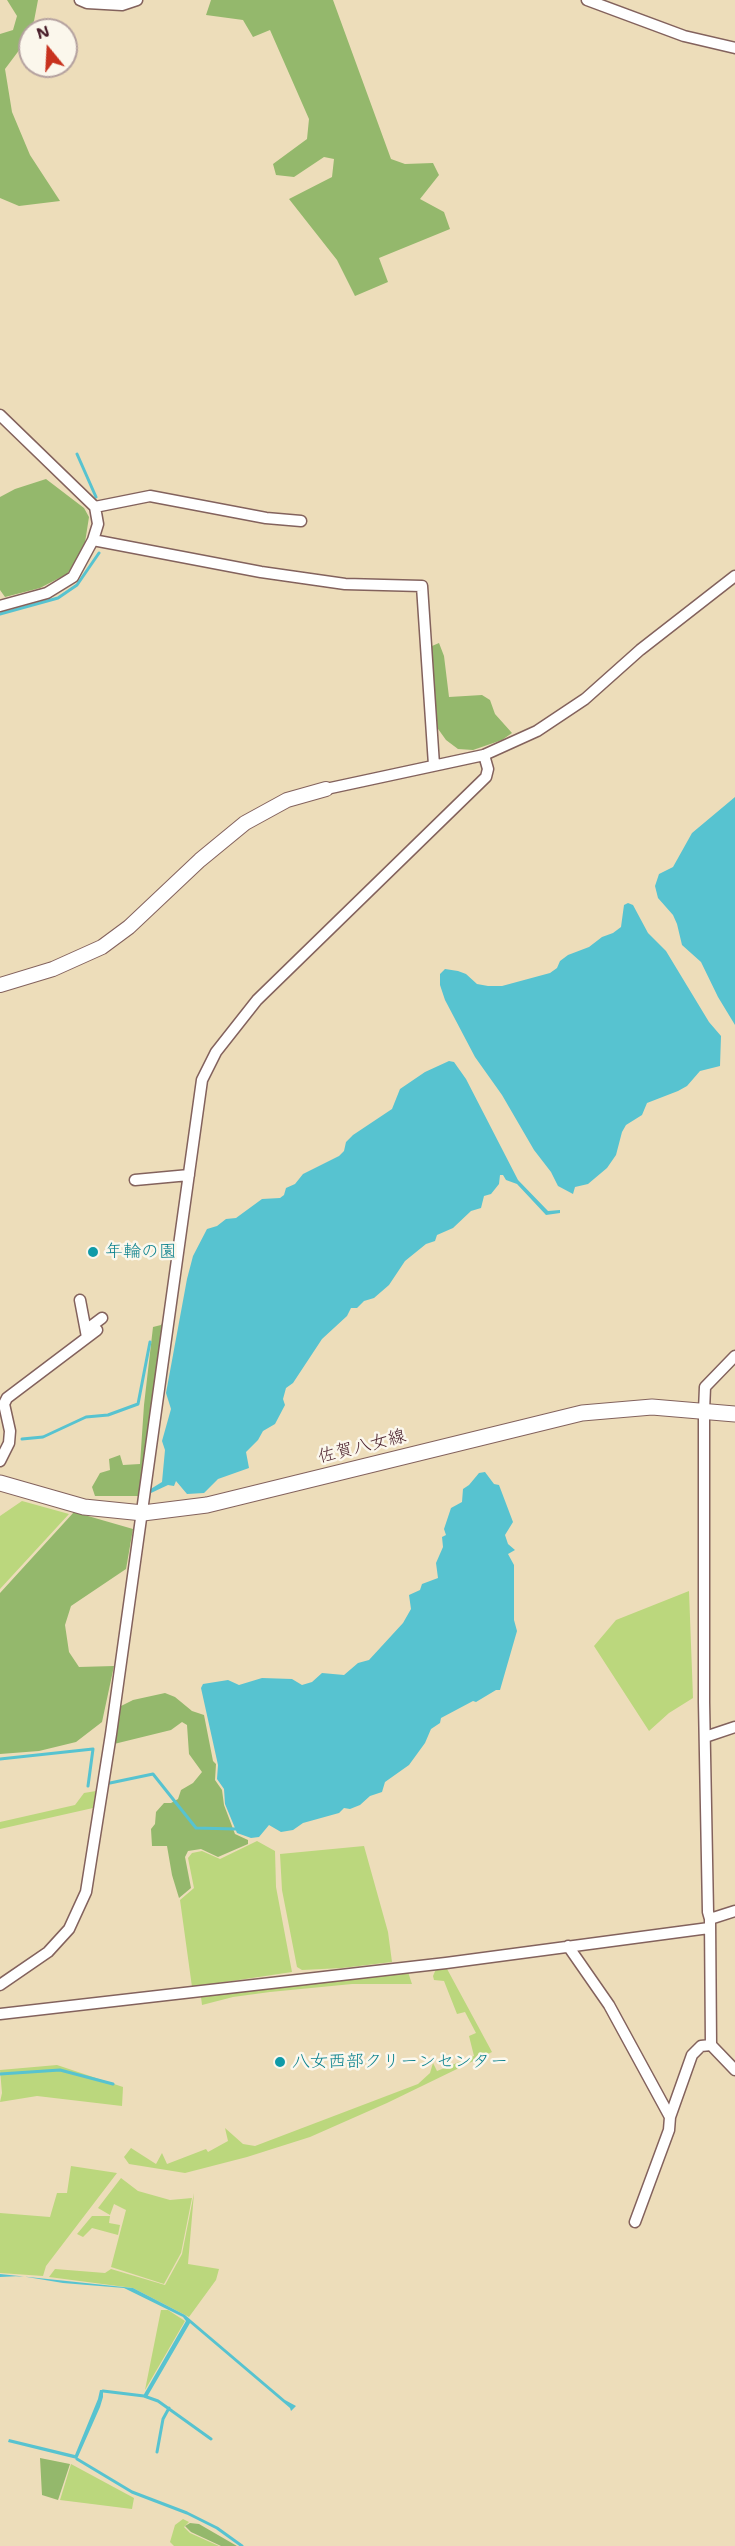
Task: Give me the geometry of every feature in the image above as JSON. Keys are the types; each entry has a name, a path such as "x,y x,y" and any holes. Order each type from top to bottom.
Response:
{"main road":[{"name":"佐賀八女線","path":"0,1482 84,1506 143,1513 207,1505 582,1413 652,1407 735,1414"}],"street":[{"path":"80,0 87,3 122,5 137,0"},
{"path":"587,0 684,36 735,48"},
{"path":"0,416 95,507 98,524 93,540 73,577 46,592 0,606"},
{"path":"95,507 150,496 266,518 301,521"},
{"path":"93,540 261,572 345,585 422,586 434,765"},
{"path":"0,985 53,969 102,947 129,927 200,860 245,823 287,800 326,789 484,755 537,731 585,699 640,650 735,576"},
{"path":"0,1985 48,1952 69,1929 86,1892 143,1513 202,1080 216,1052 257,1000 486,777 488,769 484,755"},
{"path":"135,1180 189,1175"},
{"path":"80,1300 90,1332"},
{"path":"0,1461 9,1443 10,1431 2,1401 90,1332 102,1318"},
{"path":"735,1356 705,1387 700,1703 705,1737 711,2045 735,2070"},
{"path":"705,1737 735,1727"},
{"path":"0,2014 446,1964 709,1923 735,1911"},
{"path":"568,1946 609,2005 670,2117"},
{"path":"635,2222 669,2130 670,2117 692,2055 701,2046 711,2045"}],"green space":[{"path":"7,0 38,0 35,18 18,18 18,52 5,69 12,112 30,155 60,201 19,206 0,198 0,34 13,30 17,16"},
{"path":"211,0 333,0 391,159 405,164 433,163 439,175 420,199 444,212 450,229 379,258 388,282 355,296 337,260 289,199 332,177 334,159 324,157 294,177 276,175 273,164 307,139 309,119 270,30 253,37 243,20 206,15"},
{"path":"46,479 84,508 89,517 84,549 67,574 40,588 5,597 0,590 0,497 15,489"},
{"path":"439,643 444,656 449,697 482,695 490,700 495,714 512,733 502,740 473,750 458,749 446,740 436,726 430,656 432,646"},
{"path":"165,1319 142,1496 95,1496 92,1487 100,1473 110,1470 109,1459 120,1455 123,1465 140,1464 153,1327 161,1325"},
{"path":"22,1501 69,1514 0,1589 0,1516"},
{"path":"74,1512 133,1529 126,1569 71,1606 65,1625 69,1652 79,1667 114,1666 102,1722 76,1742 39,1751 0,1754 0,1593"},
{"path":"689,1591 693,1698 669,1713 649,1731 594,1646 616,1620"},
{"path":"165,1693 175,1697 192,1711 204,1715 213,1761 216,1764 215,1780 222,1790 224,1805 235,1834 248,1840 248,1844 218,1857 201,1849 188,1851 185,1857 191,1888 179,1898 167,1846 152,1846 151,1829 155,1824 156,1812 164,1803 171,1803 178,1799 181,1790 193,1783 202,1772 189,1754 187,1725 182,1722 171,1730 114,1744 119,1707 133,1700"},
{"path":"96,1791 93,1808 0,1829 0,1822 75,1805 84,1793"},
{"path":"257,1841 275,1851 276,1887 292,1972 192,1987 180,1900 194,1888 188,1858 192,1853 202,1851 220,1859"},
{"path":"364,1846 388,1932 392,1962 302,1970 297,1967 282,1890 280,1854"},
{"path":"446,1967 492,2052 310,2137 247,2157 185,2173 129,2164 124,2157 131,2148 156,2164 162,2153 167,2164 206,2149 208,2152 228,2141 225,2128 243,2144 255,2146 418,2084 430,2073 433,2063 437,2071 474,2056 469,2036 476,2033 465,2012 457,2014 444,1981 434,1980 436,1969"},
{"path":"408,1972 412,1984 352,1984 270,1992 233,1997 202,2005 201,1997"},
{"path":"57,2065 123,2087 122,2106 37,2096 0,2102 2,2093 0,2070"},
{"path":"71,2166 117,2173 46,2266 43,2276 0,2273 0,2213 50,2217 57,2193 67,2193"},
{"path":"121,2178 138,2191 170,2200 192,2198 181,2253 164,2284 111,2267 126,2210 114,2204 110,2215 98,2208"},
{"path":"194,2193 188,2264 219,2269 216,2280 189,2317 133,2288 49,2277 55,2269 105,2273 111,2269 165,2285 182,2254"},
{"path":"92,2216 110,2216 109,2223 120,2225 118,2235 92,2228 83,2237 77,2234"},
{"path":"161,2310 168,2310 185,2321 145,2390"},
{"path":"40,2458 70,2464 58,2500 42,2495"},
{"path":"71,2464 134,2498 132,2509 60,2500"},
{"path":"183,2519 189,2522 184,2527 190,2533 219,2546 174,2546 170,2542 175,2525"},
{"path":"190,2523 199,2524 237,2546 221,2546 191,2532 185,2526"}],"water":[{"path":"735,797 735,1025 701,962 682,945 673,915 658,898 655,886 659,874 673,867 692,833"},
{"path":"628,903 633,905 648,933 666,951 709,1022 721,1036 720,1066 700,1071 687,1086 647,1103 642,1115 626,1125 616,1155 607,1168 588,1184 575,1187 573,1194 558,1186 502,1095 475,1057 445,1000 440,985 440,974 445,969 458,971 466,974 477,984 502,986 550,973 568,955 589,947 621,927 624,905"},
{"path":"449,1061 454,1062 466,1079 518,1180 548,1211 560,1210 560,1213 546,1215 517,1184 500,1175 499,1184 491,1194 484,1196 481,1208 471,1211 453,1228 437,1235 435,1241 426,1244 405,1261 389,1285 374,1298 364,1301 357,1308 351,1308 347,1316 322,1339 293,1383 286,1388 283,1399 285,1405 275,1424 263,1431 246,1452 249,1468 218,1479 204,1493 187,1494 176,1481 174,1486 168,1485 151,1493 149,1490 162,1482 165,1450 162,1441 171,1409 166,1393 187,1279 193,1256 207,1229 217,1226 226,1219 236,1218 262,1199 280,1198 284,1195 286,1188 295,1184 303,1174 339,1156 344,1151 346,1142 353,1135 392,1109 400,1089 425,1072"},
{"path":"485,1472 494,1484 499,1485 513,1522 505,1535 508,1544 515,1550 508,1554 514,1565 514,1620 517,1631 500,1690 441,1718 440,1723 431,1729 425,1743 409,1765 385,1782 382,1792 370,1796 360,1805 350,1809 344,1808 339,1813 303,1823 293,1830 281,1832 269,1825 259,1837 251,1838 237,1833 225,1804 224,1789 217,1779 218,1765 201,1688 203,1684 228,1680 239,1685 262,1678 292,1679 302,1685 312,1682 322,1673 344,1675 358,1663 369,1660 403,1623 411,1609 409,1595 420,1590 422,1584 438,1578 436,1563 443,1547 442,1537 446,1535 444,1529 451,1508 462,1502 463,1489 479,1473"},
{"path":"0,2274 20,2276 0,2277"},
{"path":"24,2277 133,2288 185,2315 285,2400 296,2406 291,2411 190,2323 147,2397 143,2396 186,2321 183,2317 124,2288"},
{"path":"100,2390 103,2390 103,2397 100,2407 77,2459 8,2442 9,2439 75,2455"}],"waterway":[{"path":"77,454 96,497"},
{"path":"0,614 58,598 77,585 99,553"},
{"path":"22,1439 43,1437 86,1417 108,1415 138,1404 150,1342"},
{"path":"0,1759 93,1749 88,1786"},
{"path":"110,1783 153,1774 196,1828 236,1829"},
{"path":"0,2074 60,2070 113,2084"},
{"path":"103,2391 144,2396 158,2401 211,2439"},
{"path":"157,2452 163,2419 169,2408"},
{"path":"77,2459 132,2492 187,2513 217,2528 242,2546"}],"place":[{"name":"年輪の園","path":"93,1252"},
{"name":"八女西部クリーンセンター","path":"280,2062"}]}
